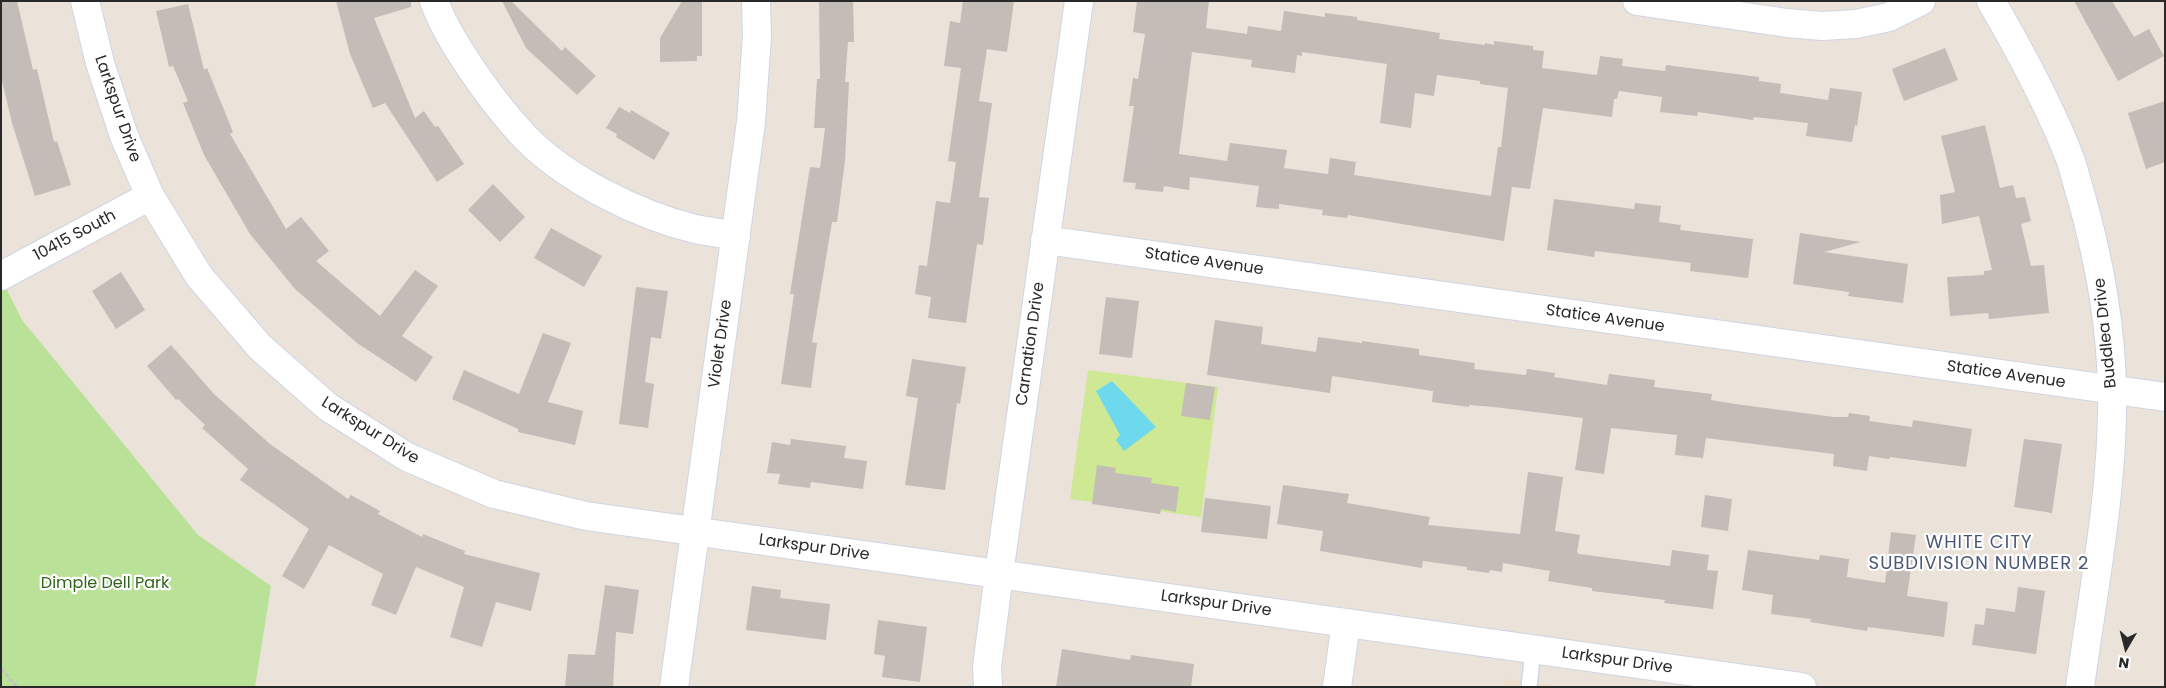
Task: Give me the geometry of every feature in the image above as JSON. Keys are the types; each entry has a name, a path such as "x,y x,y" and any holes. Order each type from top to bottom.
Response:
{"street":[{"name":"Larkspur Drive","path":"85,1 100,63 124,136 150,196 199,276 260,347 328,408 407,457 494,494 586,516 1533,649 1753,683 1802,687"},
{"path":"434,1 460,54 492,99 525,137 564,169 606,196 648,214 695,229 736,236"},
{"name":"Violet Drive","path":"674,687 751,122 757,35 756,1"},
{"name":"Carnation Drive","path":"988,687 987,667 999,574 1078,1"},
{"path":"1637,1 1786,23 1822,26 1856,24 1889,17 1921,1"},
{"name":"Buddlea Drive","path":"1991,1 2026,62 2070,157 2092,235 2107,314 2112,390 2110,451 2104,512 2080,687"},
{"name":"10415 South","path":"1,276 150,196"},
{"name":"Statice Avenue","path":"1045,240 2165,397"},
{"path":"1337,687 1346,623"}],"lane":[{"path":"1529,687 1533,649"}],"path":[{"path":"1,669 17,687"}],"shaded area":[{"path":"1506,679 1563,687 1504,687"}],"green space":[{"name":"Dimple Dell Park","path":"1,278 22,320 198,535 271,586 255,687 1,687"},
{"path":"1088,370 1218,387 1201,517 1070,499"}],"water":[{"path":"1112,381 1156,427 1124,451 1116,440 1120,435 1096,391"}],"building":[{"path":"1,1 17,1 33,70 37,69 54,142 57,141 71,185 35,196 12,123 1,77"},
{"path":"336,1 411,1 411,7 374,18 415,118 424,111 435,127 438,126 464,164 437,182 385,103 373,108 350,54"},
{"path":"502,1 511,1 562,51 565,47 596,76 577,95 526,48"},
{"path":"682,1 702,1 702,56 697,56 697,61 660,62 660,38"},
{"path":"819,1 853,1 854,42 848,42 845,82 849,82 845,161 837,222 832,222 812,342 817,343 811,388 781,384 794,294 790,294 810,167 820,168 825,128 814,128 817,79 820,79"},
{"path":"963,1 1014,1 1007,52 987,49 979,101 992,103 979,197 989,198 983,245 977,244 966,323 928,318 931,297 915,294 919,265 927,266 936,201 950,203 956,162 948,161 961,68 944,66 950,21 960,23"},
{"path":"1137,1 1209,1 1206,28 1247,34 1248,26 1281,31 1284,11 1325,17 1325,13 1357,17 1357,20 1440,33 1439,39 1485,45 1485,43 1494,45 1494,41 1533,46 1533,50 1544,51 1542,68 1597,75 1600,56 1623,59 1622,66 1665,71 1666,65 1759,77 1759,81 1781,84 1780,93 1828,100 1830,88 1862,92 1857,126 1855,125 1852,142 1806,136 1808,123 1754,117 1753,120 1698,112 1697,116 1660,112 1662,97 1619,91 1617,99 1614,99 1612,117 1543,108 1530,189 1512,187 1504,241 1348,215 1347,218 1322,215 1323,210 1279,204 1279,209 1256,207 1259,186 1190,177 1189,190 1164,186 1163,192 1135,189 1136,183 1123,182 1134,106 1129,106 1133,78 1138,79 1145,34 1133,32","holes":["1192,52 1252,60 1251,67 1295,73 1297,55 1302,56 1302,52 1387,64 1380,123 1411,128 1415,93 1434,96 1437,75 1480,81 1480,84 1508,88 1501,147 1498,147 1491,196 1354,175 1356,162 1330,158 1328,174 1284,168 1287,150 1230,143 1227,161 1179,154"]},
{"path":"2074,1 2112,1 2134,37 2149,29 2164,56 2118,81"},
{"path":"188,4 204,70 207,68 233,132 230,134 286,229 301,217 329,251 316,261 380,316 415,270 438,286 402,336 433,357 416,382 357,343 295,289 250,234 204,155 183,103 188,101 173,66 169,67 156,11"},
{"path":"1945,48 1958,80 1904,101 1892,69"},
{"path":"2165,101 2165,162 2146,169 2128,113"},
{"path":"619,107 630,113 631,110 670,133 654,160 616,137 617,134 606,128"},
{"path":"1985,125 2000,188 2013,185 2016,198 2025,197 2031,221 2021,224 2031,266 2044,265 2049,313 1989,319 1988,313 1950,316 1947,277 1984,275 1984,271 1992,270 1979,216 1942,224 1940,195 1955,192 1941,136"},
{"path":"493,184 525,217 500,242 468,210"},
{"path":"1554,199 1634,209 1635,203 1661,206 1659,222 1681,225 1680,230 1753,239 1748,278 1690,271 1691,263 1595,251 1594,257 1547,250"},
{"path":"551,228 602,256 584,287 534,258"},
{"path":"1800,233 1861,242 1824,252 1908,264 1903,303 1848,296 1849,292 1793,284"},
{"path":"121,272 145,310 116,329 92,291"},
{"path":"636,287 668,291 661,339 651,337 645,382 654,384 648,428 619,424"},
{"path":"1106,297 1139,301 1132,358 1099,354"},
{"path":"1215,320 1263,327 1261,344 1316,352 1318,337 1362,343 1362,341 1419,349 1419,355 1475,363 1474,369 1526,375 1527,369 1555,373 1554,377 1607,385 1609,374 1655,380 1654,387 1712,394 1711,400 1735,404 1834,417 1848,417 1849,413 1870,416 1869,421 1912,427 1913,420 1972,429 1966,467 1869,456 1867,471 1833,466 1834,454 1706,438 1703,458 1675,455 1677,435 1611,428 1604,474 1575,470 1583,418 1494,407 1469,405 1469,407 1432,402 1433,391 1332,376 1330,393 1207,375"},
{"path":"543,333 571,343 548,402 583,411 575,445 518,432 518,429 452,399 464,370 519,394"},
{"path":"171,345 214,394 270,444 348,499 351,495 380,511 378,514 422,537 423,534 465,551 464,554 540,573 531,611 496,602 482,647 450,637 464,587 416,567 396,615 371,605 383,574 329,545 304,589 282,576 309,529 240,480 248,469 202,428 205,425 178,399 176,400 147,366"},
{"path":"912,359 966,367 960,404 957,403 945,490 905,485 918,398 906,396"},
{"path":"1186,383 1215,387 1210,420 1181,416"},
{"path":"791,439 846,446 844,458 867,461 863,489 811,482 810,488 778,484 780,474 767,473 772,442 790,445"},
{"path":"2024,439 2062,444 2052,513 2014,507"},
{"path":"1097,465 1116,468 1115,473 1152,478 1151,483 1179,487 1176,512 1161,509 1160,514 1092,504"},
{"path":"1528,472 1563,477 1555,531 1580,535 1577,552 1579,554 1670,566 1672,550 1709,555 1707,570 1718,571 1713,609 1664,603 1665,600 1592,591 1592,588 1548,581 1550,571 1503,563 1502,572 1490,570 1489,573 1467,570 1467,567 1423,561 1422,568 1320,551 1323,531 1277,524 1283,485 1349,494 1347,503 1430,517 1428,525 1520,534"},
{"path":"1705,495 1732,499 1728,531 1701,527"},
{"path":"1205,498 1271,506 1267,539 1201,532"},
{"path":"1891,532 1916,535 1907,596 1948,602 1944,637 1868,627 1867,631 1810,622 1811,619 1771,614 1773,595 1742,590 1748,550 1819,560 1820,555 1849,559 1847,577 1885,583"},
{"path":"605,585 639,590 633,634 616,632 613,687 565,687 568,654 595,655"},
{"path":"752,586 781,590 780,598 830,604 826,640 746,630"},
{"path":"2018,587 2045,591 2036,654 1972,645 1975,624 1984,625 1986,608 2015,612"},
{"path":"878,620 927,627 920,682 882,677 885,656 874,654"},
{"path":"1062,649 1130,660 1131,655 1194,664 1191,687 1056,687"}],"district":[{"name":"WHITE CITY SUBDIVISION NUMBER 2","path":"1979,553"}]}
